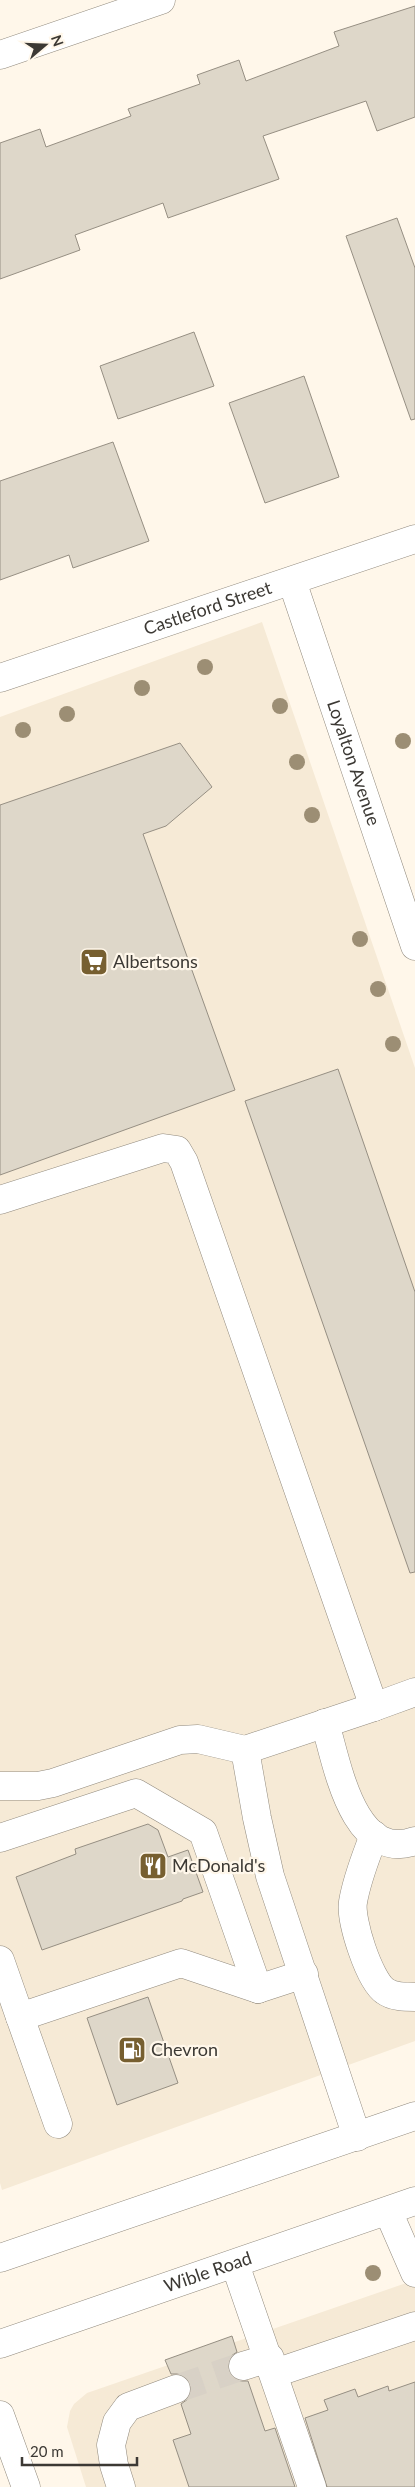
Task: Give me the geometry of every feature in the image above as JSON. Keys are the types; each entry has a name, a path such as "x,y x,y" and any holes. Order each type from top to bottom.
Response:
{"street":[{"path":"0,55 161,0"},
{"name":"Castleford Street","path":"0,678 415,540"},
{"name":"Loyalton Avenue","path":"292,581 415,946"},
{"path":"0,1200 163,1148 177,1150 184,1162 374,1706"},
{"path":"0,1786 38,1786 53,1783 180,1740 198,1739 245,1750 415,1692"},
{"path":"325,1723 350,1806 363,1827 384,1842 406,1844 415,1841"},
{"path":"245,1750 270,1876 357,2137"},
{"path":"0,1838 136,1793 203,1832 258,1990"},
{"path":"374,1835 360,1872 353,1904 355,1927 372,1975 385,1991 399,1997 415,1997"},
{"path":"0,1960 58,2124"},
{"path":"20,2017 181,1962 258,1990 304,1974"},
{"path":"0,2258 415,2116"},
{"name":"Wible Road","path":"0,2344 415,2201"},
{"path":"388,2211 415,2272"},
{"path":"235,2264 272,2365 312,2487"},
{"path":"243,2366 272,2365 415,2326"},
{"path":"121,2487 114,2466 111,2445 118,2422 128,2407 176,2389"},
{"path":"0,2415 26,2487"}],"shaded area":[{"path":"262,622 415,1068 415,2041 2,2190 0,2183 0,717"},
{"path":"415,2280 415,2487 86,2487 67,2427 70,2411 74,2404 87,2393"}],"building":[{"path":"415,6 415,117 377,131 366,101 263,136 279,179 168,218 163,203 75,235 80,250 0,279 0,143 40,129 46,147 131,116 128,109 200,84 197,75 239,60 246,81 339,46 334,32"},
{"path":"397,218 415,268 415,419 411,420 346,236"},
{"path":"194,332 214,386 118,419 100,366"},
{"path":"304,376 339,477 265,503 229,403"},
{"path":"113,442 149,541 73,568 69,555 0,580 0,481"},
{"name":"Albertsons","path":"180,743 212,787 166,826 143,834 235,1090 0,1175 0,805"},
{"path":"338,1069 415,1292 415,1572 410,1573 245,1101"},
{"path":"148,1824 158,1830 168,1857 188,1850 203,1892 42,1950 16,1877 76,1854 75,1849"},
{"name":"Chevron","path":"148,1997 178,2083 117,2105 87,2018"},
{"path":"232,2336 237,2352 231,2356 228,2362 228,2371 233,2378 239,2381 248,2381 265,2431 275,2428 295,2487 189,2487 173,2440 191,2434 181,2404 188,2399 191,2392 191,2384 186,2377 171,2374 165,2360"},
{"path":"415,2382 415,2487 327,2487 305,2418 328,2410 324,2400 355,2389 358,2397 388,2386 389,2391"}],"tunnel":[{"path":"176,2389 243,2366"}],"place":[{"name":"Albertsons","path":"94,962"},
{"name":"McDonald's","path":"153,1866"},
{"name":"Chevron","path":"132,2050"}]}
